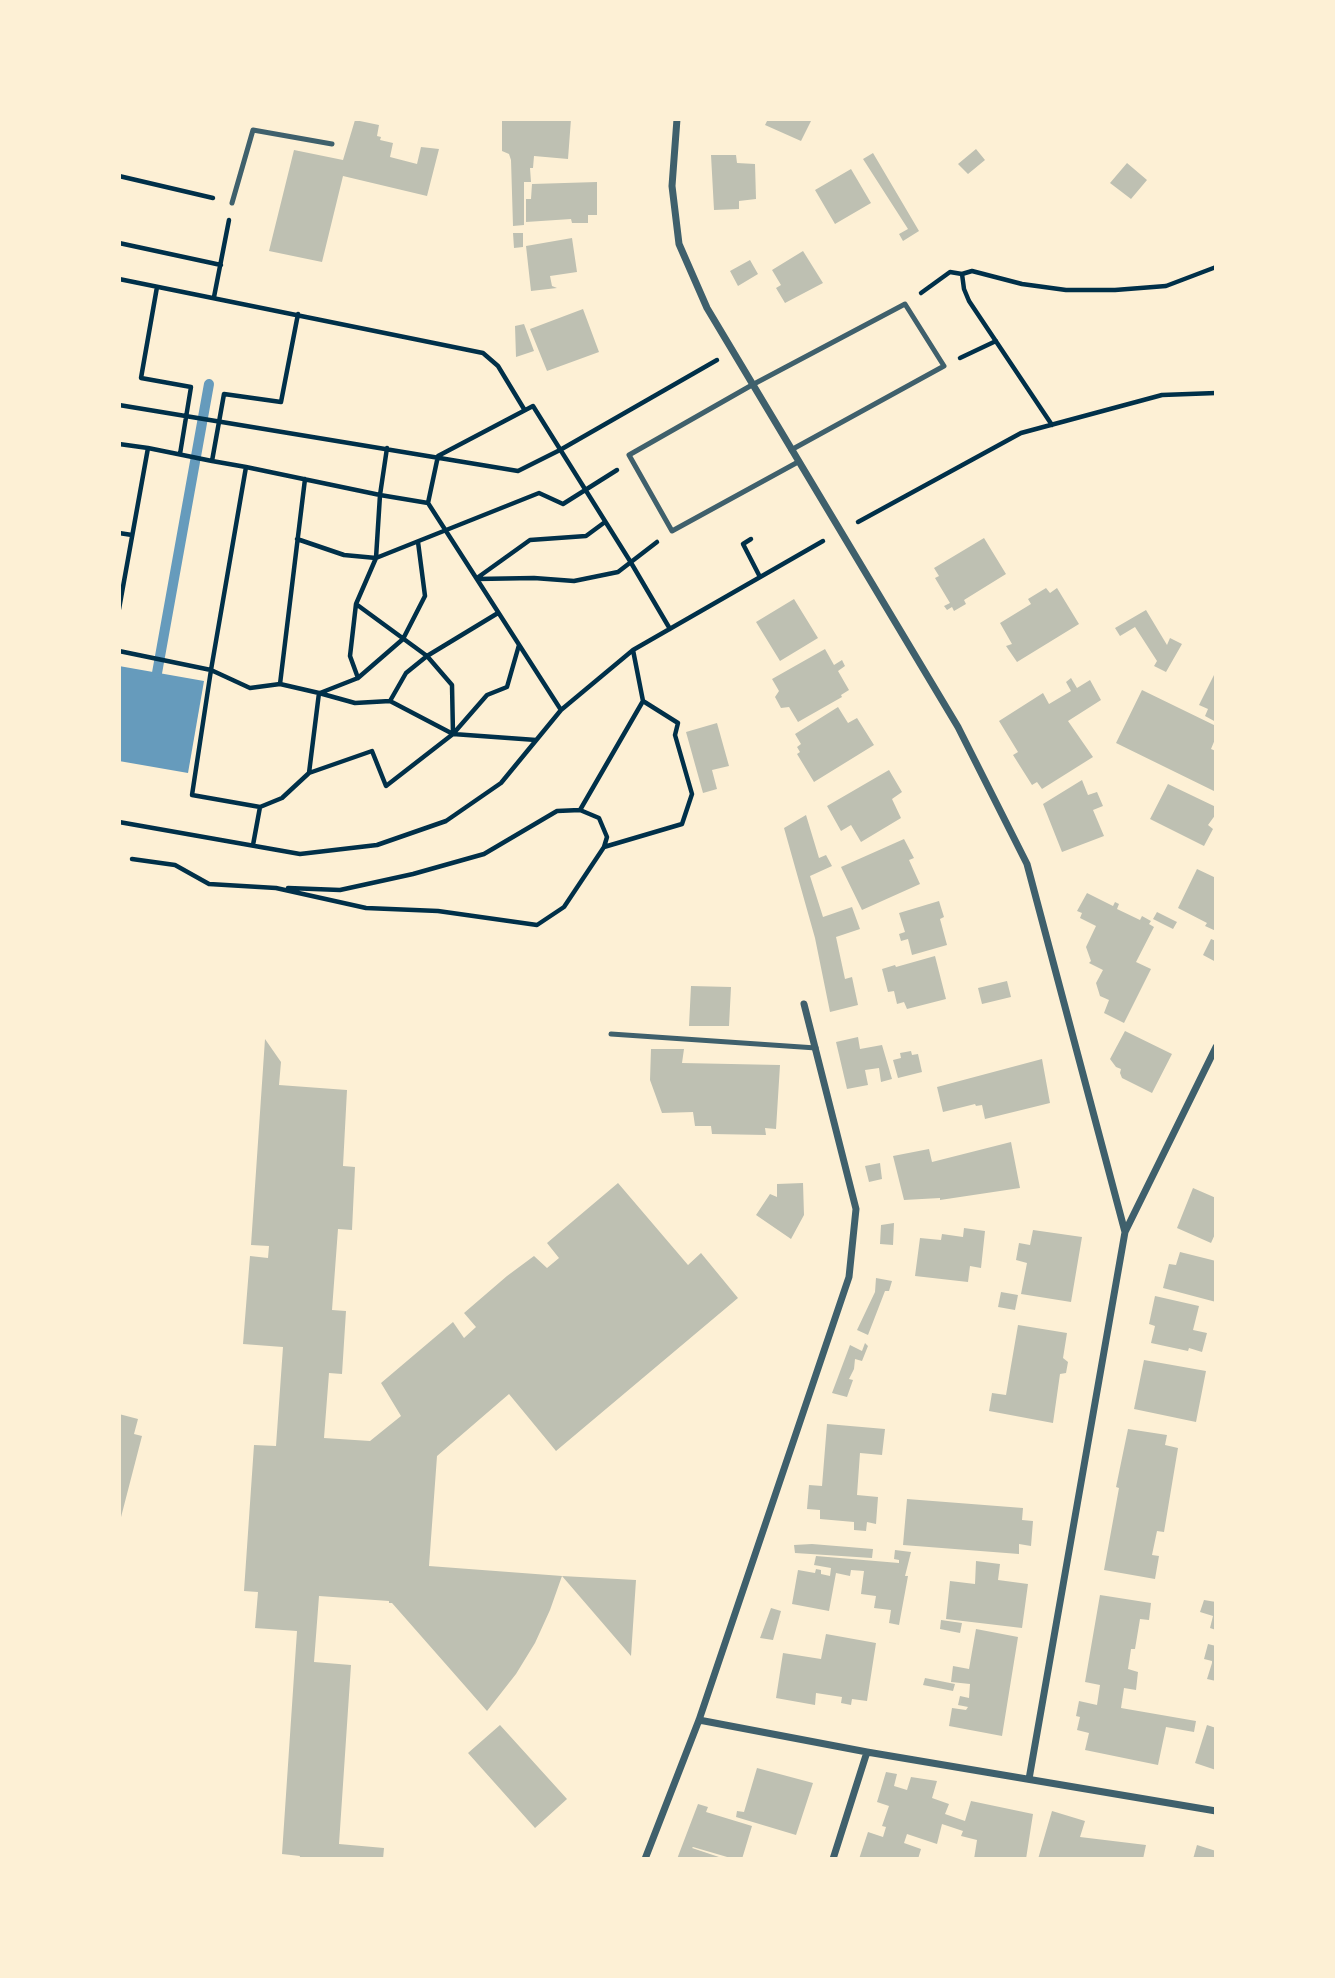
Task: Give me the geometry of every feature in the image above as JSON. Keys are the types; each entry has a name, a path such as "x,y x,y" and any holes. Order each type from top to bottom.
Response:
{"street":[{"path":"677,119 672,186 679,244 707,308 958,727 1027,864 1125,1232"},
{"path":"645,1859 699,1720 849,1277 856,1209 804,1004"},
{"path":"1029,1779 1125,1232 1216,1047"},
{"path":"699,1720 867,1752 1216,1811"},
{"path":"833,1859 867,1752"}],"lane":[{"path":"232,203 253,131 332,144"},
{"path":"791,450 944,366 905,304 752,385 629,455 672,531 798,462"},
{"path":"611,1034 816,1048"}],"path":[{"path":"119,176 232,203 214,298"},
{"path":"119,243 221,265"},
{"path":"915,296 950,272 962,274 972,271 1022,284 1066,290 1115,290 1166,286 1216,267"},
{"path":"962,274 969,301 1052,425"},
{"path":"119,279 483,352 498,366 524,409"},
{"path":"158,287 141,379 191,387 180,454"},
{"path":"212,461 224,394 281,402 298,314"},
{"path":"944,366 996,341"},
{"path":"119,405 518,471 561,450 720,358"},
{"path":"119,822 300,854 377,845 446,821 501,783 561,710 633,650 840,531 1021,433 1162,395 1216,393"},
{"path":"561,710 428,503 438,456 533,406 670,629"},
{"path":"119,444 428,503"},
{"path":"119,609 148,448"},
{"path":"358,678 351,656 356,604 376,558 380,495 387,448"},
{"path":"298,539 344,555 376,558 539,493 563,504 607,475 634,462"},
{"path":"246,467 192,794 260,807 282,798 309,773 372,751 386,786 453,734 487,695 507,687 519,645"},
{"path":"280,684 305,479"},
{"path":"477,579 530,540 586,536 606,522"},
{"path":"477,579 574,580 618,572 672,531"},
{"path":"119,533 132,535"},
{"path":"751,539 743,544 760,577"},
{"path":"319,694 358,678 403,639 425,596 418,542"},
{"path":"356,604 427,656 452,685 453,734"},
{"path":"390,701 406,673 427,656 498,613"},
{"path":"580,810 643,701 633,650"},
{"path":"119,651 212,670 250,688 280,684 355,703 390,701 453,734 537,740"},
{"path":"309,773 319,694"},
{"path":"604,847 682,824 692,793 676,735 678,723 643,701"},
{"path":"253,845 260,807"},
{"path":"132,859 175,865 209,884 340,890 413,874 484,854 557,811 580,810 599,818 607,837 604,847 564,907 537,925 438,911 366,908 276,888"}],"water":[{"path":"119,666 204,681 188,773 119,761"}],"building":[{"path":"502,119 571,119 568,159 534,156 533,168 530,168 531,182 524,182 524,225 513,226 511,160 509,154 502,151"},
{"path":"768,119 812,119 801,141 765,125"},
{"path":"355,120 379,125 377,136 381,137 380,140 393,143 390,157 417,164 421,147 439,149 427,196 343,176 322,262 269,251 294,150 343,160"},
{"path":"976,149 985,160 968,174 958,164"},
{"path":"873,153 919,231 903,241 899,234 908,229 863,159"},
{"path":"711,155 736,155 737,163 755,164 756,199 739,201 739,209 714,210"},
{"path":"1127,163 1147,180 1131,199 1110,183"},
{"path":"851,169 871,203 835,224 815,190"},
{"path":"597,182 597,215 588,215 588,223 572,223 571,219 526,222 526,199 531,199 532,184"},
{"path":"513,233 523,233 523,247 514,248"},
{"path":"572,238 577,272 550,276 552,286 557,288 531,291 526,246"},
{"path":"803,251 823,283 785,303 776,288 781,285 772,270"},
{"path":"750,260 758,274 738,286 730,271"},
{"path":"583,309 599,352 547,371 530,329"},
{"path":"524,324 534,351 516,357 515,326"},
{"path":"984,538 1006,574 964,600 966,604 954,611 952,607 947,610 944,606 950,603 935,578 939,576 934,568"},
{"path":"1046,588 1050,593 1057,588 1079,624 1017,662 1006,646 1012,644 1000,623 1031,604 1028,599"},
{"path":"794,599 818,638 780,661 756,622"},
{"path":"1146,610 1167,645 1170,638 1182,644 1166,672 1154,666 1157,661 1135,627 1120,636 1115,628"},
{"path":"825,649 834,665 842,660 845,666 838,671 849,690 841,695 842,697 798,722 789,707 781,708 775,697 779,691 772,679"},
{"path":"1216,671 1216,722 1205,716 1208,709 1199,705"},
{"path":"1071,678 1077,688 1090,680 1101,700 1068,721 1093,757 1042,789 1037,782 1032,785 1013,755 1018,752 999,721 1043,693 1049,704 1071,691 1066,682"},
{"path":"1142,690 1216,726 1216,737 1211,749 1216,751 1216,792 1116,743"},
{"path":"838,707 848,723 857,718 874,745 814,782 797,754 800,752 797,747 801,744 795,734"},
{"path":"717,723 729,766 712,770 717,789 703,793 686,732"},
{"path":"889,770 902,792 892,799 901,818 861,842 851,825 841,831 827,806"},
{"path":"1082,780 1088,795 1097,792 1103,806 1093,810 1104,836 1062,852 1043,804"},
{"path":"1168,784 1216,807 1216,814 1208,825 1213,829 1204,846 1150,819"},
{"path":"806,815 819,858 826,855 832,866 810,876 823,917 852,907 860,929 836,937 845,979 852,977 858,1005 830,1012 815,938 784,828"},
{"path":"904,839 914,858 909,860 920,884 862,910 841,867"},
{"path":"1197,869 1216,878 1216,931 1205,926 1207,923 1178,908"},
{"path":"1087,893 1113,906 1115,902 1119,904 1117,909 1140,920 1142,916 1151,921 1149,924 1154,927 1136,962 1151,969 1124,1023 1104,1013 1109,1000 1100,996 1096,983 1103,970 1089,963 1091,961 1086,947 1096,926 1080,918 1082,913 1077,911"},
{"path":"939,901 944,917 940,919 947,945 912,955 908,939 901,941 899,934 905,932 899,913"},
{"path":"1157,912 1177,922 1173,929 1153,919"},
{"path":"1211,939 1216,941 1216,962 1203,955"},
{"path":"935,956 946,999 907,1009 904,1002 897,1004 894,991 888,992 882,969"},
{"path":"1007,981 1011,997 982,1004 978,988"},
{"path":"691,986 731,987 729,1026 689,1026"},
{"path":"1125,1031 1172,1054 1152,1093 1122,1078 1121,1069 1110,1059"},
{"path":"858,1037 860,1049 882,1045 892,1079 881,1082 879,1068 865,1070 868,1085 847,1089 836,1042"},
{"path":"265,1039 281,1062 279,1085 347,1090 343,1166 355,1167 352,1230 338,1229 332,1310 346,1311 342,1374 329,1373 324,1438 370,1441 401,1416 381,1383 453,1322 464,1338 476,1327 464,1313 534,1256 547,1268 559,1258 547,1243 618,1183 688,1265 701,1253 738,1298 556,1451 509,1394 437,1456 429,1566 562,1576 535,1643 516,1674 487,1711 392,1603 319,1596 314,1662 351,1665 339,1844 384,1848 383,1859 299,1859 300,1856 282,1854 297,1631 255,1628 258,1592 244,1591 254,1445 276,1446 283,1347 243,1344 250,1256 268,1258 269,1246 251,1245"},
{"path":"651,1049 684,1049 682,1063 780,1065 776,1129 765,1128 766,1135 712,1134 711,1126 695,1126 693,1112 662,1113 650,1080"},
{"path":"911,1051 912,1055 918,1054 922,1072 898,1078 893,1060 901,1058 900,1053"},
{"path":"1042,1059 1050,1103 985,1119 982,1105 975,1104 943,1112 937,1087"},
{"path":"1011,1142 1020,1188 940,1200 904,1200 893,1156 929,1149 932,1162"},
{"path":"880,1163 882,1179 869,1182 865,1166"},
{"path":"803,1183 804,1215 791,1239 756,1215 770,1194 777,1197 777,1184"},
{"path":"1193,1188 1216,1198 1216,1232 1211,1243 1177,1228"},
{"path":"894,1223 893,1245 880,1244 881,1225"},
{"path":"964,1228 985,1231 981,1268 970,1266 968,1282 915,1276 920,1238 941,1240 942,1234 963,1237"},
{"path":"1033,1230 1082,1237 1071,1302 1021,1294 1027,1263 1016,1260 1019,1243 1030,1245"},
{"path":"1180,1252 1216,1261 1216,1302 1163,1288 1169,1264 1176,1265"},
{"path":"876,1278 892,1281 889,1291 885,1291 868,1335 857,1330 875,1292"},
{"path":"1001,1292 1018,1295 1015,1310 998,1307"},
{"path":"1155,1296 1199,1306 1193,1330 1207,1333 1202,1352 1151,1343 1155,1326 1149,1324"},
{"path":"1018,1325 1067,1333 1063,1358 1068,1362 1066,1373 1060,1374 1053,1423 989,1411 992,1393 1006,1395"},
{"path":"865,1343 868,1346 862,1361 855,1359 849,1379 853,1380 847,1397 832,1393 850,1345 862,1351"},
{"path":"1144,1360 1206,1371 1196,1422 1134,1409"},
{"path":"119,1414 138,1419 134,1434 142,1436 120,1521"},
{"path":"827,1424 885,1429 882,1455 860,1453 857,1495 878,1497 876,1524 867,1522 866,1531 854,1530 854,1522 820,1519 820,1510 807,1509 809,1485 822,1486"},
{"path":"1128,1429 1167,1435 1165,1445 1178,1448 1164,1532 1157,1531 1152,1555 1159,1556 1155,1579 1104,1570"},
{"path":"907,1499 1023,1508 1022,1520 1033,1521 1031,1546 1019,1544 1019,1554 903,1545"},
{"path":"794,1545 873,1549 872,1558 795,1553"},
{"path":"895,1550 911,1552 899,1625 889,1623 891,1610 874,1608 876,1596 861,1594 864,1571 851,1570 850,1576 836,1573 829,1611 792,1604 798,1570 815,1573 816,1569 821,1570 821,1574 830,1576 831,1568 814,1565 816,1556 899,1563 899,1560 894,1559"},
{"path":"976,1561 1000,1564 998,1580 1028,1584 1022,1628 946,1619 950,1581 975,1584"},
{"path":"562,1576 636,1580 631,1656"},
{"path":"1100,1595 1151,1603 1149,1620 1140,1619 1135,1649 1131,1649 1128,1669 1138,1672 1136,1690 1124,1688 1121,1708 1196,1721 1194,1732 1166,1727 1158,1765 1085,1750 1089,1733 1077,1730 1079,1701 1097,1705 1100,1685 1085,1682"},
{"path":"1204,1600 1216,1602 1216,1630 1210,1628 1213,1616 1200,1612"},
{"path":"771,1608 781,1611 773,1640 760,1638"},
{"path":"941,1620 962,1623 960,1633 940,1629"},
{"path":"976,1629 1018,1637 1002,1736 949,1726 952,1708 966,1710 968,1707 958,1705 960,1696 969,1698 970,1684 951,1682 953,1666 969,1669"},
{"path":"826,1634 876,1643 867,1701 852,1699 851,1705 841,1703 842,1697 816,1693 815,1705 776,1698 783,1653 821,1659"},
{"path":"1208,1644 1216,1646 1216,1681 1207,1679 1212,1663 1204,1659"},
{"path":"925,1678 955,1684 953,1691 923,1685"},
{"path":"500,1725 567,1799 535,1828 468,1753"},
{"path":"1207,1725 1216,1728 1216,1770 1195,1763"},
{"path":"757,1768 813,1783 796,1835 736,1817 737,1811 744,1812"},
{"path":"886,1772 897,1774 894,1786 907,1790 911,1777 937,1781 932,1798 949,1804 945,1814 965,1821 971,1801 1033,1814 1026,1859 974,1859 977,1840 961,1836 963,1831 942,1824 937,1844 907,1834 904,1843 921,1849 918,1859 859,1859 868,1832 883,1837 886,1827 882,1826 889,1806 877,1802"},
{"path":"698,1804 708,1807 706,1812 752,1826 742,1859 693,1847 725,1859 677,1859"},
{"path":"1052,1811 1085,1821 1080,1837 1146,1845 1143,1859 1038,1859"},
{"path":"1197,1845 1216,1851 1216,1859 1193,1859"}],"waterway":[{"path":"157,673 209,384"}]}
